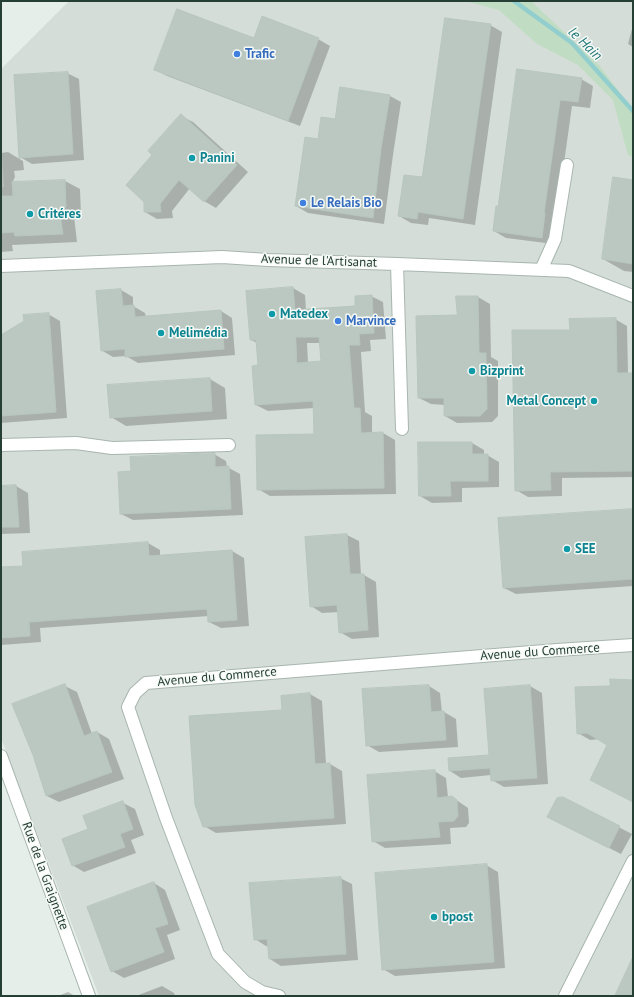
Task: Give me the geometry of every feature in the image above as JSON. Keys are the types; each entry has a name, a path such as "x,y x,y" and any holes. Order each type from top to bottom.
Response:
{"street":[{"path":"541,270 555,239 567,165"},
{"name":"Avenue de l'Artisanat","path":"1,266 222,257 569,271 633,296"},
{"path":"397,264 402,429"},
{"path":"1,445 76,443 112,448 229,445"},
{"name":"Avenue du Commerce","path":"278,996 262,992 245,982 218,954 166,818 128,706 135,693 146,683 633,645"},
{"name":"Rue de la Graignette","path":"1,756 89,996"},
{"path":"565,996 633,861"}],"shaded area":[{"path":"69,1 633,1 633,996 99,996 1,738 1,188 4,187 1,137 1,69"}],"green space":[{"path":"465,1 531,1 599,65 633,110 633,157 628,155 613,100 578,65 537,44 499,10"}],"building":[{"name":"Trafic","path":"177,9 254,38 262,16 319,38 288,121 154,70"},
{"path":"445,18 491,24 463,219 418,212 417,219 398,216 404,175 422,177"},
{"path":"517,69 582,78 578,102 560,100 544,213 542,238 493,231 496,206 498,206"},
{"path":"68,72 73,154 19,158 14,75"},
{"path":"340,87 390,95 381,148 373,218 295,206 305,137 318,139 321,117 335,119"},
{"name":"Panini","path":"181,114 237,165 204,202 179,180 160,204 161,212 144,212 144,202 126,185 152,155 148,151"},
{"path":"613,177 633,180 633,264 602,259"},
{"name":"Critéres","path":"65,180 66,207 59,208 63,234 15,236 14,232 1,233 1,196 13,196 12,182"},
{"path":"293,287 295,310 355,306 355,296 372,295 374,333 359,334 360,345 349,345 354,408 360,408 361,433 383,432 384,488 257,490 256,435 314,434 313,401 255,405 252,366 258,365 256,340 250,340 246,291","holes":["296,337 319,337 321,361 297,363"]},
{"name":"Melimédia","path":"121,289 123,306 134,305 135,317 221,310 224,349 125,357 125,349 101,351 96,291"},
{"name":"Bizprint","path":"456,296 478,296 479,353 486,353 487,409 480,416 444,416 444,398 418,398 416,316 457,315"},
{"path":"49,313 56,412 1,416 1,335 24,321 23,315"},
{"path":"616,318 617,373 633,373 633,471 550,472 551,490 515,491 512,330 570,330 569,319"},
{"path":"210,378 212,411 110,418 107,385"},
{"path":"418,442 472,442 472,454 488,454 488,481 450,481 451,496 419,496"},
{"path":"215,453 215,467 229,466 231,509 120,514 118,472 131,471 130,457"},
{"path":"16,485 19,527 1,527 1,486"},
{"name":"SEE","path":"633,509 633,579 503,588 498,518"},
{"path":"347,534 350,574 364,574 368,630 339,633 337,605 310,607 305,537"},
{"path":"148,542 149,556 232,550 237,620 208,622 207,609 29,622 30,636 1,638 1,567 23,566 22,552"},
{"path":"610,679 633,680 633,802 590,780 607,745 587,733 577,734 575,687 610,686"},
{"path":"65,684 84,736 97,731 112,772 46,796 33,755 12,704"},
{"path":"429,685 431,712 444,711 446,740 366,746 362,689"},
{"path":"530,685 537,778 491,781 490,768 449,771 448,758 489,755 484,689"},
{"path":"310,693 315,764 330,763 334,818 203,827 195,805 189,716 282,710 281,696"},
{"path":"435,770 437,798 452,796 457,800 458,816 454,821 438,822 440,837 372,842 367,775"},
{"path":"563,797 620,826 609,848 547,817 557,798"},
{"path":"123,801 133,829 120,834 125,847 72,866 62,839 88,829 83,816"},
{"name":"bpost","path":"487,864 494,962 382,970 375,873"},
{"path":"341,877 346,954 269,959 267,939 254,940 249,883"},
{"path":"154,882 168,924 155,928 164,952 111,972 87,907"},
{"path":"633,957 633,996 615,996"}],"waterway":[{"name":"le Hain","path":"514,1 572,43 633,111"}],"place":[{"name":"Trafic","path":"237,54"},
{"name":"Panini","path":"192,158"},
{"name":"Le Relais Bio","path":"303,203"},
{"name":"Critéres","path":"30,214"},
{"name":"Matedex","path":"272,314"},
{"name":"Marvince","path":"338,321"},
{"name":"Melimédia","path":"161,333"},
{"name":"Bizprint","path":"472,371"},
{"name":"Metal Concept","path":"594,401"},
{"name":"SEE","path":"567,549"},
{"name":"bpost","path":"434,917"}]}
